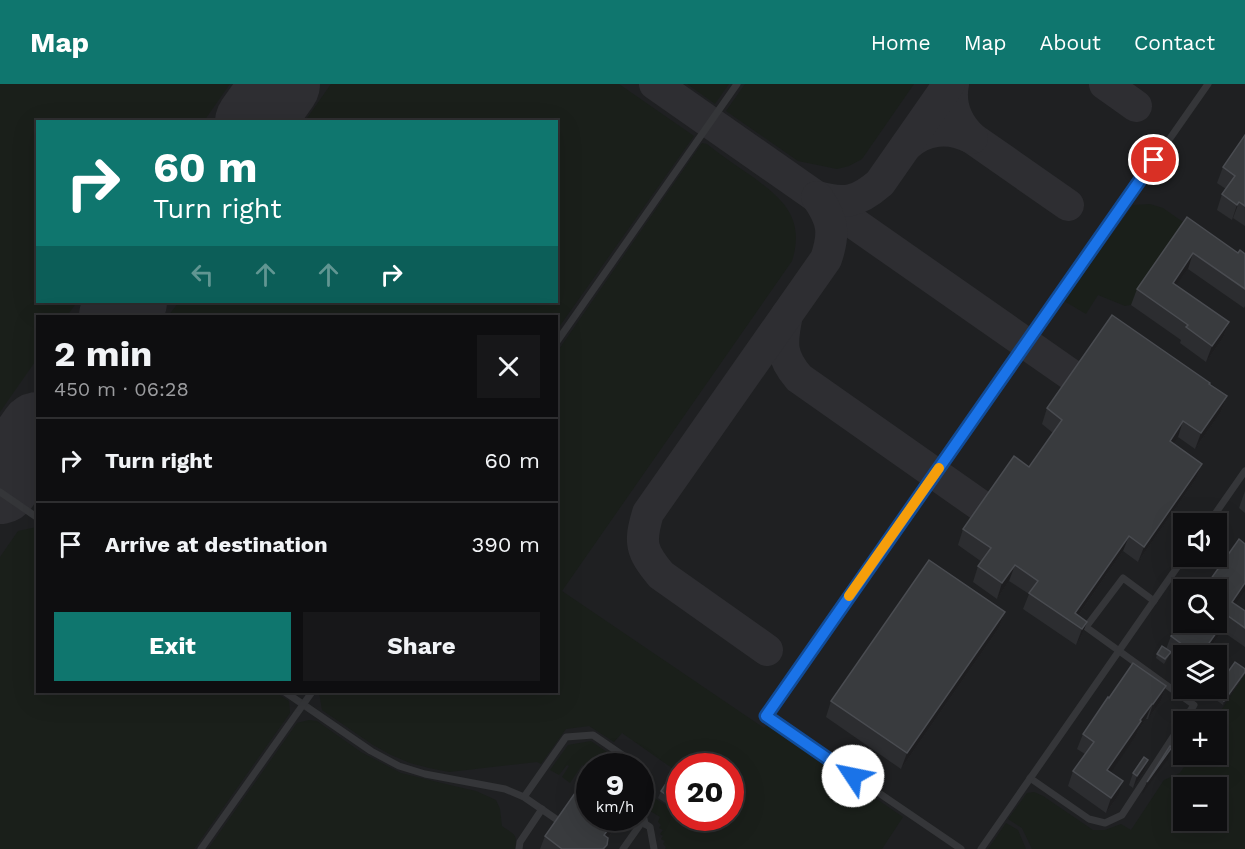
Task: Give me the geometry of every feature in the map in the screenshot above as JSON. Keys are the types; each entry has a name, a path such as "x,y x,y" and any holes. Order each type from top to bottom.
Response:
{"lane":[{"path":"558,340 737,84"},
{"path":"961,849 766,716 1208,84"},
{"path":"1216,513 1245,471"},
{"path":"0,492 36,517"},
{"path":"981,849 1177,567"},
{"path":"1030,778 1089,819 1105,823 1122,815 1194,705 1086,627 1123,578 1154,601"},
{"path":"286,693 370,751 399,766 425,774 505,789 525,797 556,819"},
{"path":"201,849 311,693"},
{"path":"525,797 566,737 593,735 618,753"},
{"path":"519,849 520,842 542,809"},
{"path":"623,849 636,831"},
{"path":"651,831 654,849"}],"shaded area":[{"path":"0,84 1245,84 1245,849 0,849"},
{"path":"0,84 230,84 205,120 36,120 36,303 76,303 68,315 36,315 36,360 0,412"},
{"path":"331,84 619,84 694,136 558,329 558,315 169,315 178,303 558,303 558,120 306,120"},
{"path":"687,84 729,84 715,104"},
{"path":"745,84 914,84 862,159 837,169 798,161 726,111"},
{"path":"702,143 707,144 774,194 789,212 796,233 792,261 562,591 764,728 768,724 903,817 882,849 665,849 663,844 665,841 661,839 663,836 660,834 663,830 659,828 661,825 658,822 660,817 654,813 654,798 666,805 666,831 744,831 744,753 666,753 666,764 654,755 654,753 650,753 622,733 614,742 589,726 566,729 541,764 537,762 449,772 410,763 373,745 322,710 319,693 558,693 558,351"},
{"path":"1150,204 1163,208 1193,229 1135,304 1125,306 1098,295 1086,314 1064,301 1133,205"},
{"path":"36,527 36,693 277,693 289,701 290,713 194,849 0,849 0,557 18,531"},
{"path":"1245,674 1245,849 1032,849 1022,828 1008,819 1027,793 1034,792 1093,830 1105,830 1121,824 1131,830 1164,780 1180,773 1185,765 1227,765 1227,711 1221,711"},
{"path":"317,721 361,752 401,773 476,791 496,800 500,809 502,826 515,837 515,849 208,849 297,723"},
{"path":"591,741 607,752 576,753 576,774 570,783 562,777 569,766 567,765 559,775 550,770 568,745"},
{"path":"1006,823 1018,830 1026,849 988,849"}],"building":[{"path":"1245,135 1245,206 1239,202 1237,205 1222,194 1235,176 1223,167"},
{"path":"1187,217 1238,253 1240,250 1245,254 1245,289 1193,253 1173,283 1229,322 1212,346 1186,327 1188,325 1137,289"},
{"path":"1112,315 1227,396 1201,433 1183,421 1170,441 1202,464 1144,547 1129,536 1075,613 1087,622 1082,629 1029,593 1038,581 1015,565 1002,583 978,566 991,548 963,529 1014,456 1029,467 1062,420 1047,408"},
{"path":"1239,539 1245,544 1245,583 1232,602 1245,611 1245,628 1227,617 1227,579 1211,579 1219,567 1227,567 1227,556"},
{"path":"929,560 1005,612 907,753 831,701"},
{"path":"1173,633 1216,633 1208,645 1183,645 1171,636"},
{"path":"1162,646 1171,652 1165,659 1157,654"},
{"path":"1235,662 1245,669 1227,697 1227,673"},
{"path":"1133,663 1166,686 1107,770 1123,781 1111,798 1073,771 1094,742 1083,734"},
{"path":"1170,746 1172,747 1147,782"},
{"path":"1144,757 1148,760 1137,776 1133,773"},
{"path":"666,784 666,795 661,791"},
{"path":"576,792 576,831 607,831 604,835 608,838 607,845 603,849 562,849 545,836"}],"taxiway":[{"path":"655,84 1074,377"},
{"path":"817,197 836,201 851,200 865,194 880,183 949,84"},
{"path":"906,146 929,132 955,132 972,138 955,113 952,99 953,84"},
{"path":"1105,84 1136,106"},
{"path":"972,138 1068,205"},
{"path":"767,650 661,575 646,553 643,532 648,513 826,259 831,242 831,227 817,197"},
{"path":"787,315 783,341 785,356 799,378 984,508"}],"runway":[{"path":"255,120 281,84"},
{"path":"119,315 127,303"},
{"path":"0,485 36,434"}],"slow traffic":[{"path":"849,596 939,468"}],"route":[{"path":"853,776 766,716 1154,160"}]}
